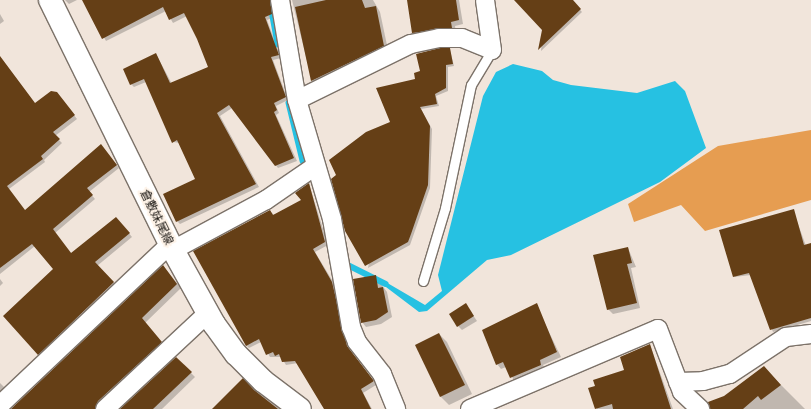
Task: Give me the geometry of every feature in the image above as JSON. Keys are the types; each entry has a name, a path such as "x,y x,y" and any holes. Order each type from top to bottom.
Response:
{"main road":[{"name":"倉敷妹尾線","path":"50,0 172,247 208,314 236,354 300,409"}],"street":[{"path":"280,0 297,100 314,167 332,218 351,327 357,342 382,374 396,409"},
{"path":"297,100 425,41 462,38 492,50 485,0"},
{"path":"0,405 172,247 266,200 314,167"},
{"path":"104,409 208,314"},
{"path":"470,409 658,329 682,392 700,409"},
{"path":"678,382 703,381 730,374 786,338 811,334"}],"lane":[{"path":"423,282 445,208 471,85 492,50"}],"shaded area":[{"path":"811,130 811,200 705,231 681,205 634,222 628,204 718,146"}],"water":[{"path":"513,64 542,71 553,80 571,85 637,93 675,81 685,91 706,148 660,182 511,255 487,260 427,311 419,312 382,284 384,281 425,305 442,291 438,275 483,96 496,72"}],"building":[{"path":"82,0 270,0 272,14 265,17 279,55 271,57 286,97 274,103 277,110 274,112 294,158 275,166 229,105 217,113 256,184 176,222 163,194 195,179 177,140 172,143 144,79 130,85 123,69 156,53 170,83 208,67 197,39 184,13 169,20 163,7 102,39"},
{"path":"326,0 362,0 365,8 376,6 384,46 311,81 295,7"},
{"path":"407,0 456,0 459,20 451,22 452,28 412,33"},
{"path":"514,0 573,0 581,9 538,50 542,30"},
{"path":"440,48 450,48 453,64 446,65 446,88 435,94 437,104 420,107 430,126 428,185 408,242 365,266 345,231 331,179 336,175 329,160 366,132 390,122 376,88 415,79 414,73 420,71 416,54"},
{"path":"0,56 35,103 51,91 57,92 75,115 53,132 60,139 41,156 43,159 7,186 25,210 101,144 117,165 87,188 93,195 53,229 71,253 116,217 130,233 95,262 114,282 38,355 3,316 53,269 32,244 0,268"},
{"path":"309,183 325,242 313,249 332,282 347,346 374,381 361,389 371,409 324,409 295,361 282,362 279,354 275,356 273,352 266,355 259,339 246,346 193,251 270,210 273,215 301,200 295,193"},
{"path":"794,209 804,245 811,243 811,318 770,330 749,273 733,277 719,230"},
{"path":"628,247 632,263 627,264 637,303 607,310 593,255"},
{"path":"163,265 177,284 142,318 162,342 98,401 95,409 11,409"},
{"path":"376,275 378,288 383,287 388,312 376,320 361,323 353,279"},
{"path":"466,303 474,316 457,327 449,314"},
{"path":"537,303 557,352 540,360 541,365 510,378 503,362 496,365 482,330"},
{"path":"439,333 465,385 440,397 415,345"},
{"path":"650,344 671,409 613,409 612,404 595,409 588,388 595,386 593,380 624,370 620,357"},
{"path":"176,357 192,372 153,409 120,409"},
{"path":"764,366 781,385 761,400 758,396 743,409 710,409 708,402 724,396"},
{"path":"243,378 254,390 278,409 212,409"}],"waterway":[{"path":"270,0 278,44"},
{"path":"289,103 303,161"},
{"path":"348,265 386,284"}]}
